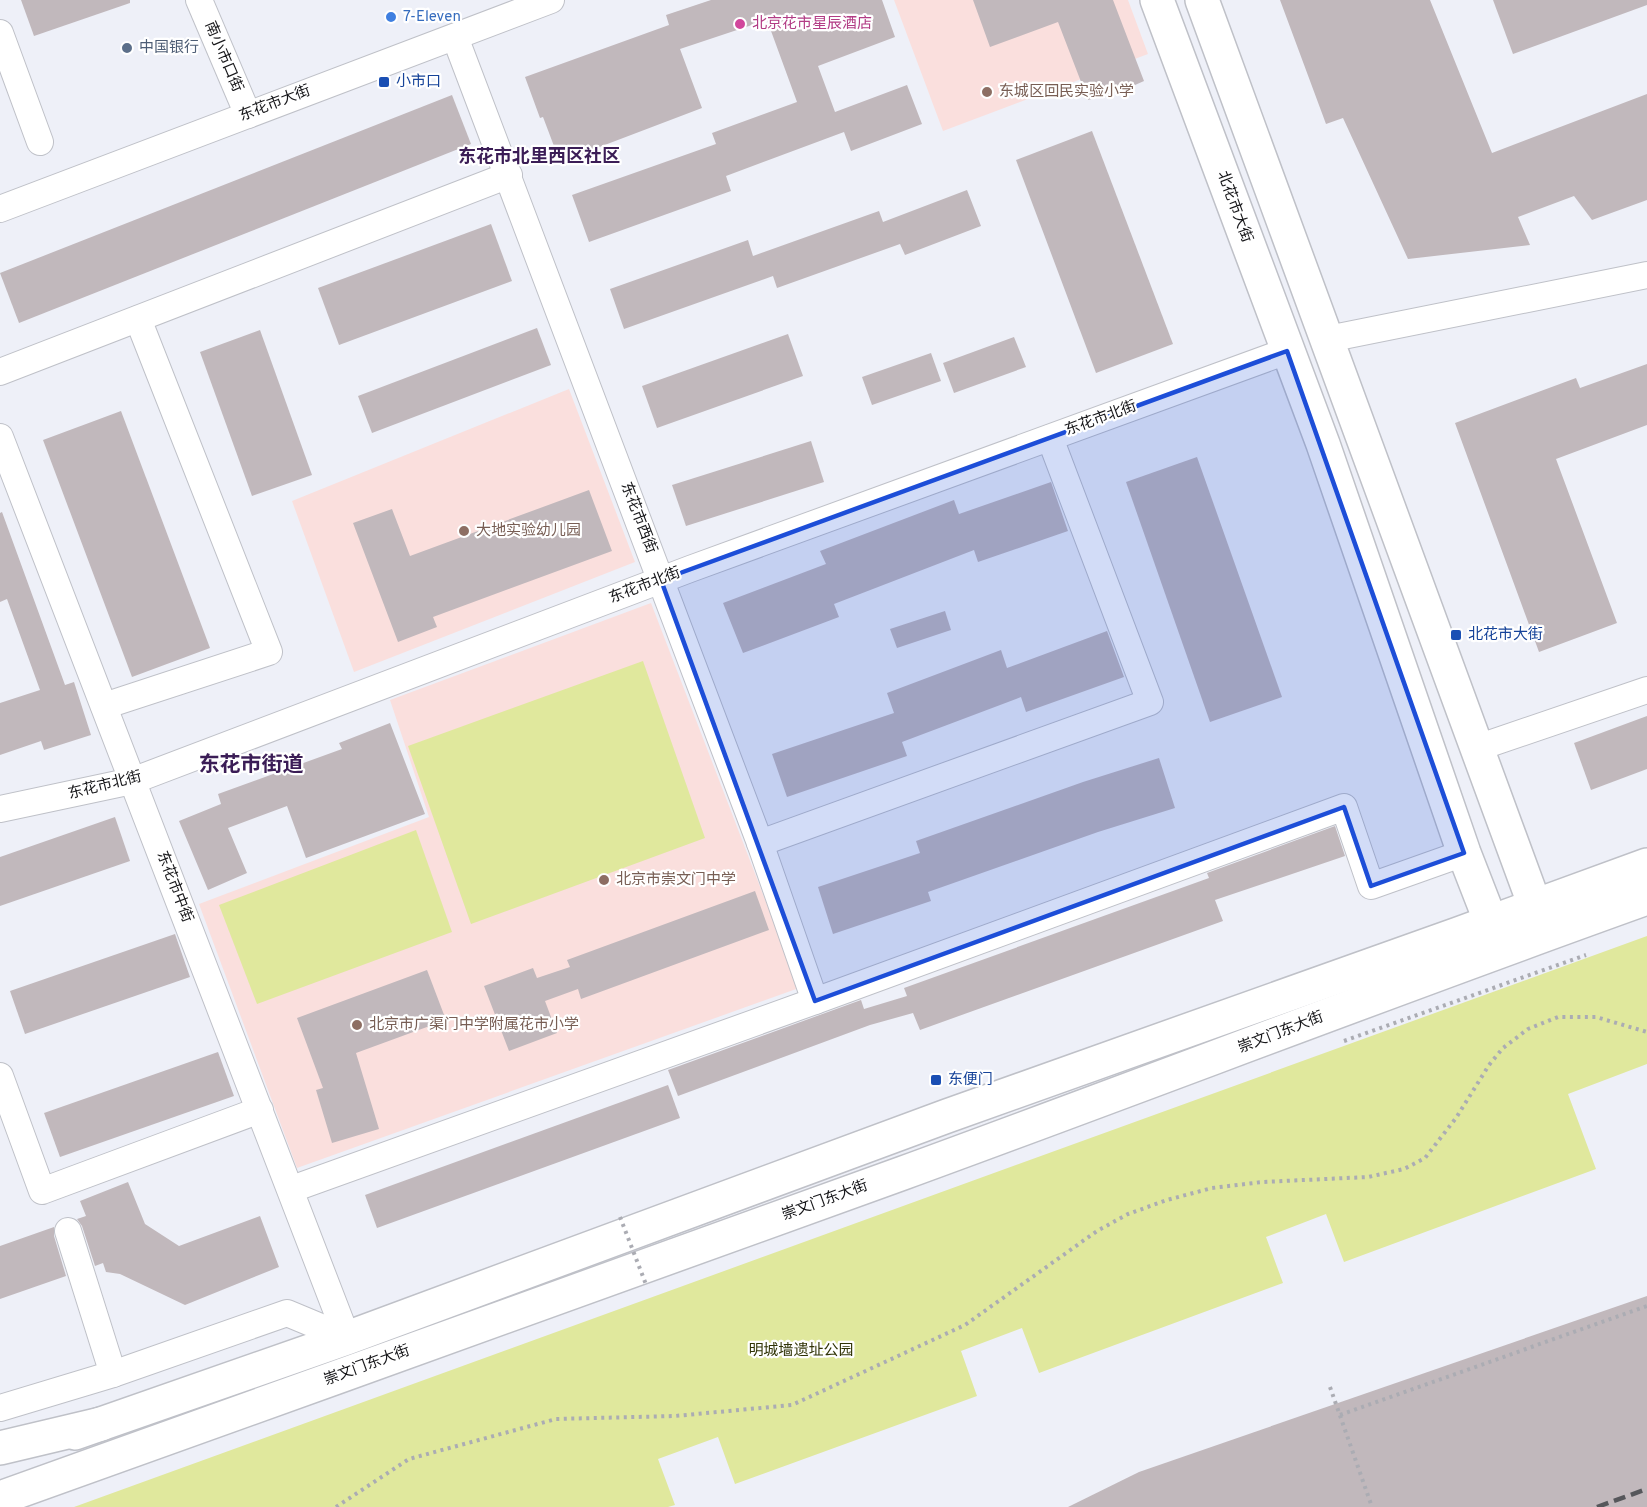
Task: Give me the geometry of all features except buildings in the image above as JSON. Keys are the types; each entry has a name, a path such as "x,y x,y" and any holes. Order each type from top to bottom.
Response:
{"main road":[{"name":"北花市大街","path":"1157,0 1323,444 1464,853 1496,936"},
{"path":"1203,0 1540,920"},
{"path":"0,1459 347,1338 947,1116 1496,936 1540,920 1647,865"},
{"path":"1540,920 1647,897"},
{"name":"崇文门东大街","path":"0,1498 1240,1049 1496,936"},
{"path":"0,1448 101,1424"}],"street":[{"name":"南小市口街","path":"199,0 248,115"},
{"name":"东花市大街","path":"0,209 551,0"},
{"path":"0,33 40,142"},
{"name":"东花市西街","path":"455,37 760,843 815,1001"},
{"path":"0,372 509,175"},
{"path":"1328,339 1647,275"},
{"path":"104,706 269,652 138,319"},
{"name":"东花市北街","path":"0,809 132,782 661,580 1287,351"},
{"name":"东花市中街","path":"0,437 132,782 292,1189 347,1338"},
{"path":"760,843 1150,702 1050,438"},
{"path":"1477,748 1647,690"},
{"path":"292,1189 1344,807 1371,886 1464,853"},
{"path":"0,1076 42,1191 260,1110"},
{"path":"68,1232 113,1374"},
{"path":"0,1408 113,1374 287,1313 347,1338"}],"path":[{"path":"336,1507 409,1459 556,1419 675,1416 792,1405 965,1325 1097,1230 1128,1214 1167,1200 1212,1188 1262,1182 1368,1177 1404,1169 1425,1158 1456,1118 1489,1065 1503,1048 1528,1029 1558,1017 1596,1017 1647,1032"},
{"path":"620,1217 647,1287"},
{"path":"1340,1415 1647,1306"},
{"path":"1330,1387 1372,1507"}],"highlighted area":[{"path":"1287,351 1464,853 1371,886 1344,807 815,1001 661,580"}],"shaded area":[{"name":"东城区回民实验小学","path":"894,0 1128,0 1148,54 943,131"},
{"name":"大地实验幼儿园","path":"569,389 635,562 354,672 292,501"},
{"name":"北京市崇文门中学","path":"651,603 799,988 297,1168 199,904 429,817 390,700"}],"green space":[{"path":"643,661 705,838 471,924 408,746"},
{"path":"416,830 452,932 257,1004 219,905"},
{"name":"明城墙遗址公园","path":"1647,936 1647,1064 1568,1094 1596,1169 1344,1262 1326,1214 1266,1237 1283,1283 1039,1373 1022,1328 961,1351 977,1396 735,1484 718,1437 658,1459 675,1505 668,1507 74,1507"}],"railway":[{"path":"1597,1507 1647,1489"}],"place":[{"name":"7-Eleven","path":"391,17"},
{"name":"北京花市星辰酒店","path":"740,24"},
{"name":"中国银行","path":"127,48"},
{"name":"小市口","path":"384,82"},
{"name":"东城区回民实验小学","path":"987,92"},
{"name":"大地实验幼儿园","path":"464,531"},
{"name":"北花市大街","path":"1456,635"},
{"name":"北京市崇文门中学","path":"604,880"},
{"name":"北京市广渠门中学附属花市小学","path":"357,1025"},
{"name":"东便门","path":"936,1080"}],"district":[{"name":"东花市北里西区社区","path":"539,157"},
{"name":"东花市街道","path":"251,765"}]}
